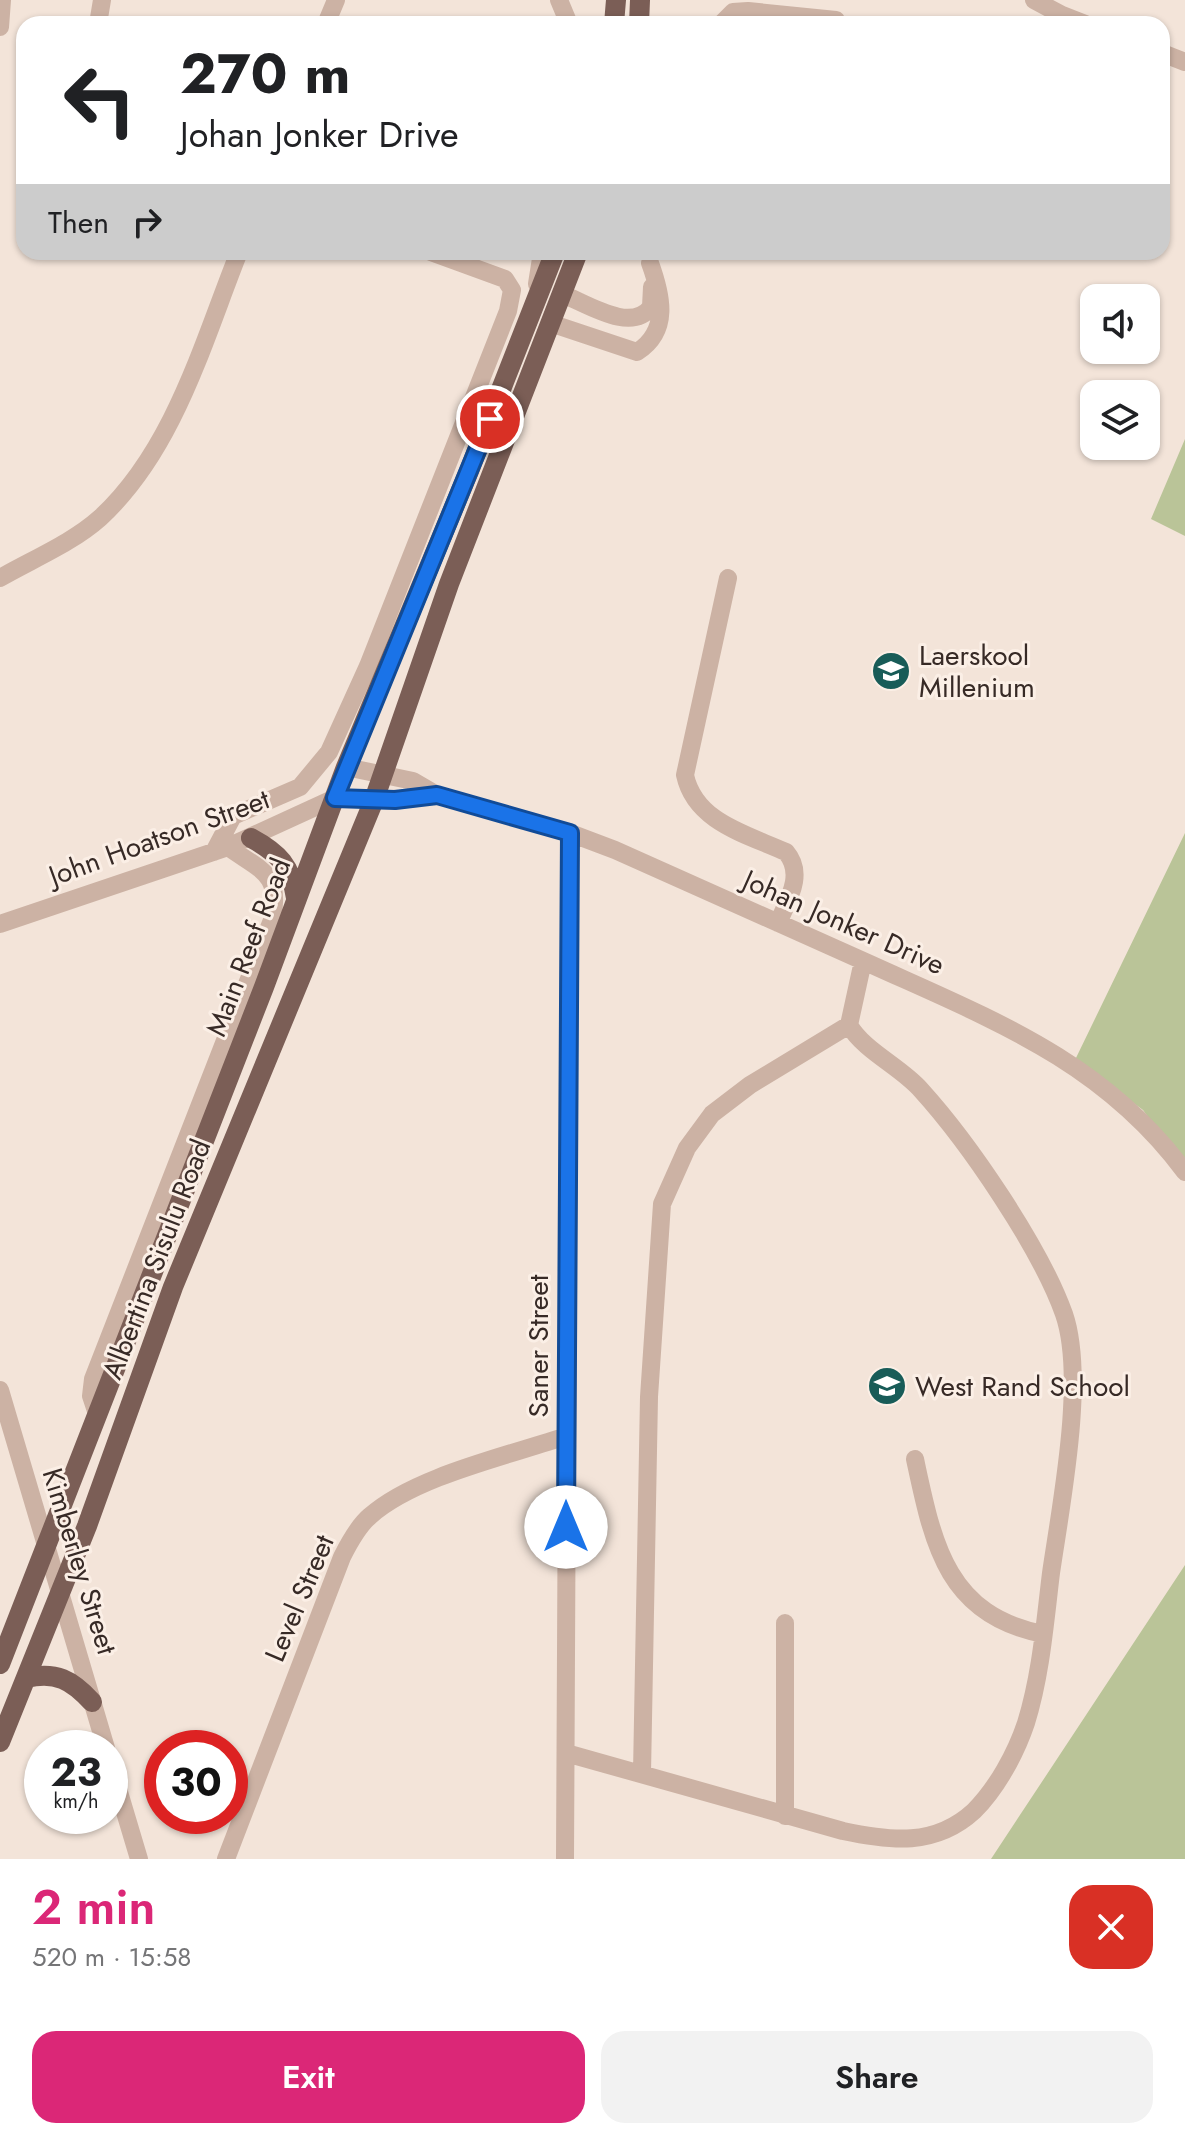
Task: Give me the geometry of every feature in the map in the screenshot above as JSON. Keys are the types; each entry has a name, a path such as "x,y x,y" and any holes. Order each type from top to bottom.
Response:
{"main road":[{"name":"Main Reef Road","path":"374,800 541,319 553,260"},
{"name":"Main Reef Road","path":"0,1664 8,1628 97,1414 346,767 541,319 562,294 575,260"},
{"name":"Albertina Sisulu Road","path":"0,1742 62,1589 173,1287 374,800"},
{"path":"251,838 286,863 293,877 296,898"},
{"path":"26,1678 43,1674 59,1676 77,1686 92,1702"}],"street":[{"path":"0,27 2,0"},
{"path":"1034,0 1053,16"},
{"path":"729,16 733,12 748,11 797,16"},
{"path":"0,578 90,527 129,486 161,439 182,395 236,260"},
{"path":"97,1414 91,1396 93,1379 272,920 274,883 268,875 221,850 233,816 300,787 329,752 373,653 508,311 512,290 505,279 453,260"},
{"path":"542,260 541,319 637,352 655,337 661,321 658,288 650,260"},
{"path":"562,294 618,317 640,317 652,302 649,260"},
{"path":"728,578 685,775 689,791 698,806 717,821 786,852 793,860 795,884 778,923"},
{"name":"Johan Jonker Drive","path":"346,767 413,781 437,795 570,833 1006,1026 1069,1060 1130,1111 1185,1172"},
{"name":"Johan Jonker Drive","path":"335,798 374,800 437,795"},
{"name":"John Hoatson Street","path":"0,924 221,850 335,798"},
{"name":"Saner Street","path":"565,1859 570,833"},
{"path":"642,1773 649,1397 662,1204 687,1148 712,1114 750,1085 849,1025 863,961"},
{"path":"566,1753 785,1816 867,1836 907,1840 938,1834 964,1819 994,1785 1022,1732 1043,1634 1070,1402 1071,1345 1065,1316 1019,1227 944,1117 919,1087 849,1025"},
{"name":"Kimberley Street","path":"0,1390 45,1543 62,1589 101,1730"},
{"name":"Level Street","path":"226,1859 342,1557 363,1524 391,1500 417,1487 566,1436"},
{"path":"915,1459 932,1536 953,1579 995,1619 1011,1628 1043,1634"},
{"path":"785,1623 785,1816"},
{"path":"128,1822 139,1859"}],"green space":[{"path":"1185,439 1185,536 1151,519"},
{"path":"1185,833 1185,1168 1143,1110 1075,1060"},
{"path":"1185,1565 1185,1859 991,1859"}],"place":[{"name":"Laerskool Millenium","path":"891,671"},
{"name":"West Rand School","path":"887,1386"}],"route":[{"path":"490,419 335,798 395,800 437,795 570,833 566,1527"}]}
